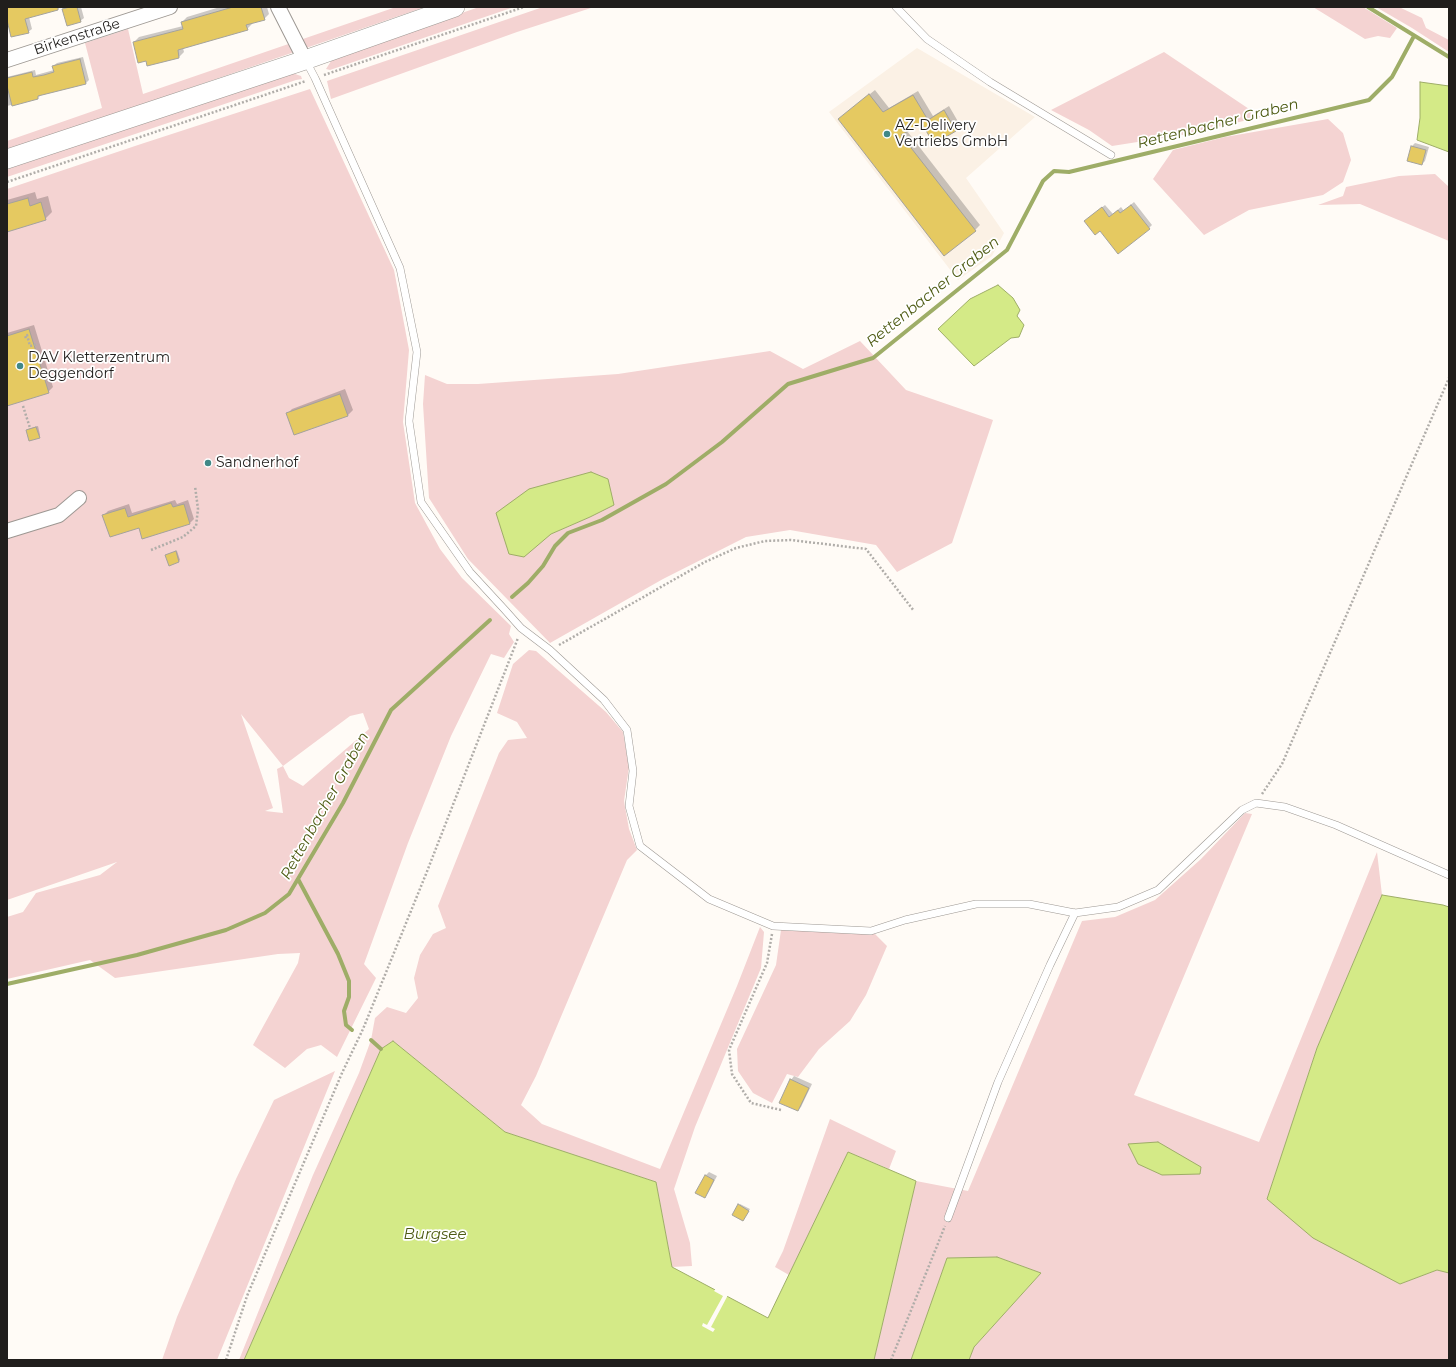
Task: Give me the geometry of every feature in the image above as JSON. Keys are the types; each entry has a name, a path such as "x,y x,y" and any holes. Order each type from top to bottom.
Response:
{"main road":[{"path":"7,160 305,60 455,7"}],"street":[{"name":"Birkenstraße","path":"7,60 170,7"},
{"path":"278,7 305,60"},
{"path":"7,531 59,515 79,498"}],"lane":[{"path":"896,7 927,39 990,82 1111,155"},
{"path":"305,60 315,78 400,268 417,352 409,421 421,502 470,572 521,628 550,650 604,700 628,730 633,771 629,806 640,846 709,899 773,926 871,931 905,920 976,904 1030,904 1075,913 1118,907 1158,890 1242,810 1256,803 1284,807 1336,825 1449,875"},
{"path":"948,1218 998,1082 1075,913"}],"path":[{"path":"326,74 524,7"},
{"path":"7,182 307,81"},
{"path":"26,338 25,336 27,335 30,346 38,344"},
{"path":"1256,803 1282,764 1449,378"},
{"path":"23,406 30,428"},
{"path":"151,550 183,537 196,526 198,509 195,486"},
{"path":"550,650 705,562 736,548 765,541 791,540 866,549 914,611"},
{"path":"226,1360 247,1296 342,1074 363,1029 426,874 521,628"},
{"path":"773,926 767,963 729,1050 732,1074 752,1102 780,1110"},
{"path":"891,1360 948,1218"}],"shaded area":[{"path":"396,7 425,7 7,151 7,141 102,108 85,43 128,29 143,94"},
{"path":"479,7 514,7 330,70 326,69 333,58"},
{"path":"543,7 594,7 517,32 331,99 327,81"},
{"path":"1313,7 1363,7 1397,28 1390,38 1378,36 1365,39"},
{"path":"1376,7 1399,7 1422,18 1426,28 1449,40 1449,52 1412,28"},
{"path":"917,48 1035,117 966,178 1004,233 992,256 958,280 829,112"},
{"path":"1164,52 1261,117 1182,135 1112,146 1089,130 1051,110"},
{"path":"289,72 301,76 302,79 7,177 7,167"},
{"name":"Sandnerhof","path":"310,89 394,270 409,350 403,422 415,503 440,549 462,578 511,626 509,634 514,642 504,658 491,654 451,736 408,843 364,964 376,978 337,1057 321,1045 307,1049 285,1068 253,1045 298,963 300,953 278,954 115,978 90,960 7,979 7,917 23,912 36,893 100,875 117,862 7,900 7,189","holes":["363,713 369,729 303,786 289,778 283,766 350,716","241,714 283,766 277,769 283,813 265,811 273,808"]},
{"path":"1328,119 1343,133 1351,160 1343,182 1323,195 1249,210 1204,235 1153,179 1173,150 1225,137"},
{"path":"1435,174 1449,187 1449,241 1360,204 1318,205 1343,196 1346,187 1399,176"},
{"path":"860,341 906,390 993,420 952,543 897,572 876,545 790,530 746,537 663,579 550,643 468,559 429,498 423,404 425,375 447,384 478,384 618,374 770,351 803,369","holes":["608,479 613,505 590,517 551,534"]},
{"path":"529,650 536,651 606,712 623,732 629,767 624,801 629,829 637,850 627,860 536,1076 521,1105 542,1124 660,1169 737,986 760,927 764,932 761,968 695,1127 674,1189 690,1243 692,1266 672,1267 656,1182 505,1132 393,1041 381,1049 244,1360 239,1360 313,1175 359,1073 371,1040 375,1018 387,1007 406,1013 418,998 414,978 420,955 433,934 446,928 438,906 499,753 508,740 527,738 517,722 497,713 513,664"},
{"path":"1245,813 1252,814 1134,1095 1259,1142 1377,852 1382,895 1317,1048 1267,1199 1400,1284 1437,1270 1449,1273 1449,1360 969,1360 974,1347 1041,1273 997,1257 947,1258 911,1360 874,1360 916,1181 968,1191 1082,921 1115,917 1155,900 1201,859"},
{"path":"781,930 875,934 887,946 866,995 850,1021 819,1049 798,1077 787,1074 772,1103 753,1093 738,1071 737,1049 776,965"},
{"path":"335,1071 217,1360 162,1360 177,1317 236,1179 274,1100"},
{"path":"830,1119 896,1151 889,1169 848,1152 789,1275 775,1267 783,1251"}],"water":[{"path":"1420,82 1449,86 1449,152 1417,140 1420,118"},
{"path":"998,285 1013,298 1020,310 1017,316 1024,325 1019,337 1011,338 974,366 938,329 970,299"},
{"path":"591,472 608,479 614,505 551,534 524,557 509,554 496,513 529,489"},
{"path":"1382,895 1449,907 1449,1273 1437,1270 1400,1284 1313,1238 1267,1199 1317,1048"},
{"name":"Burgsee","path":"393,1041 505,1132 656,1182 672,1267 768,1318 848,1152 916,1181 874,1360 244,1360 381,1049"},
{"path":"1158,1142 1201,1167 1200,1174 1162,1175 1138,1164 1128,1144"},
{"path":"997,1257 1041,1273 974,1347 969,1360 911,1360 947,1258"}],"pier":[{"path":"716,1288 728,1295 711,1327 715,1329 713,1332 702,1326 703,1323 707,1325 723,1296 714,1291"}],"building":[{"path":"7,7 58,7 58,10 25,19 29,33 11,37 7,20"},
{"path":"77,7 81,22 67,26 62,9"},
{"path":"233,7 261,7 265,20 246,25 248,30 178,50 179,58 147,66 146,61 138,63 133,42 183,29 181,22"},
{"path":"80,59 86,84 38,96 38,99 12,106 7,86 7,78 32,72 33,77 44,75 54,72 52,66"},
{"path":"869,94 883,112 913,95 928,120 944,110 956,131 934,144 922,124 901,135 976,231 944,256 838,119"},
{"path":"1411,146 1426,150 1422,165 1407,161"},
{"path":"28,198 30,206 41,202 46,220 7,232 7,204"},
{"path":"1131,205 1150,229 1118,254 1100,231 1095,235 1084,221 1102,207 1109,217 1118,210 1120,213"},
{"name":"DAV Kletterzentrum Deggendorf","path":"29,329 49,393 7,406 7,336"},
{"path":"340,394 348,416 294,435 286,413"},
{"path":"36,427 40,438 29,441 26,430"},
{"path":"171,503 173,507 184,504 190,524 142,539 139,528 110,537 102,515 125,508 128,517"},
{"path":"176,551 179,562 169,566 165,555"},
{"path":"790,1079 809,1088 798,1111 779,1103"},
{"path":"705,1175 714,1180 705,1198 695,1193"},
{"path":"738,1204 749,1211 743,1221 732,1215"}],"waterway":[{"path":"1368,7 1449,57"},
{"name":"Rettenbacher Graben","path":"512,597 528,583 543,566 555,546 568,533 602,520 666,484 722,442 788,384 873,358 1007,250 1043,181 1054,171 1069,172 1369,100 1392,77 1414,36"},
{"name":"Rettenbacher Graben","path":"7,984 137,955 226,930 265,913 289,894 343,803 391,710 490,620"},
{"path":"298,879 338,954 349,981 349,997 344,1011 346,1025 352,1030"},
{"path":"371,1040 381,1049"}],"place":[{"name":"AZ-Delivery Vertriebs GmbH","path":"887,134"},
{"name":"DAV Kletterzentrum Deggendorf","path":"20,366"},
{"name":"Sandnerhof","path":"208,463"}]}
